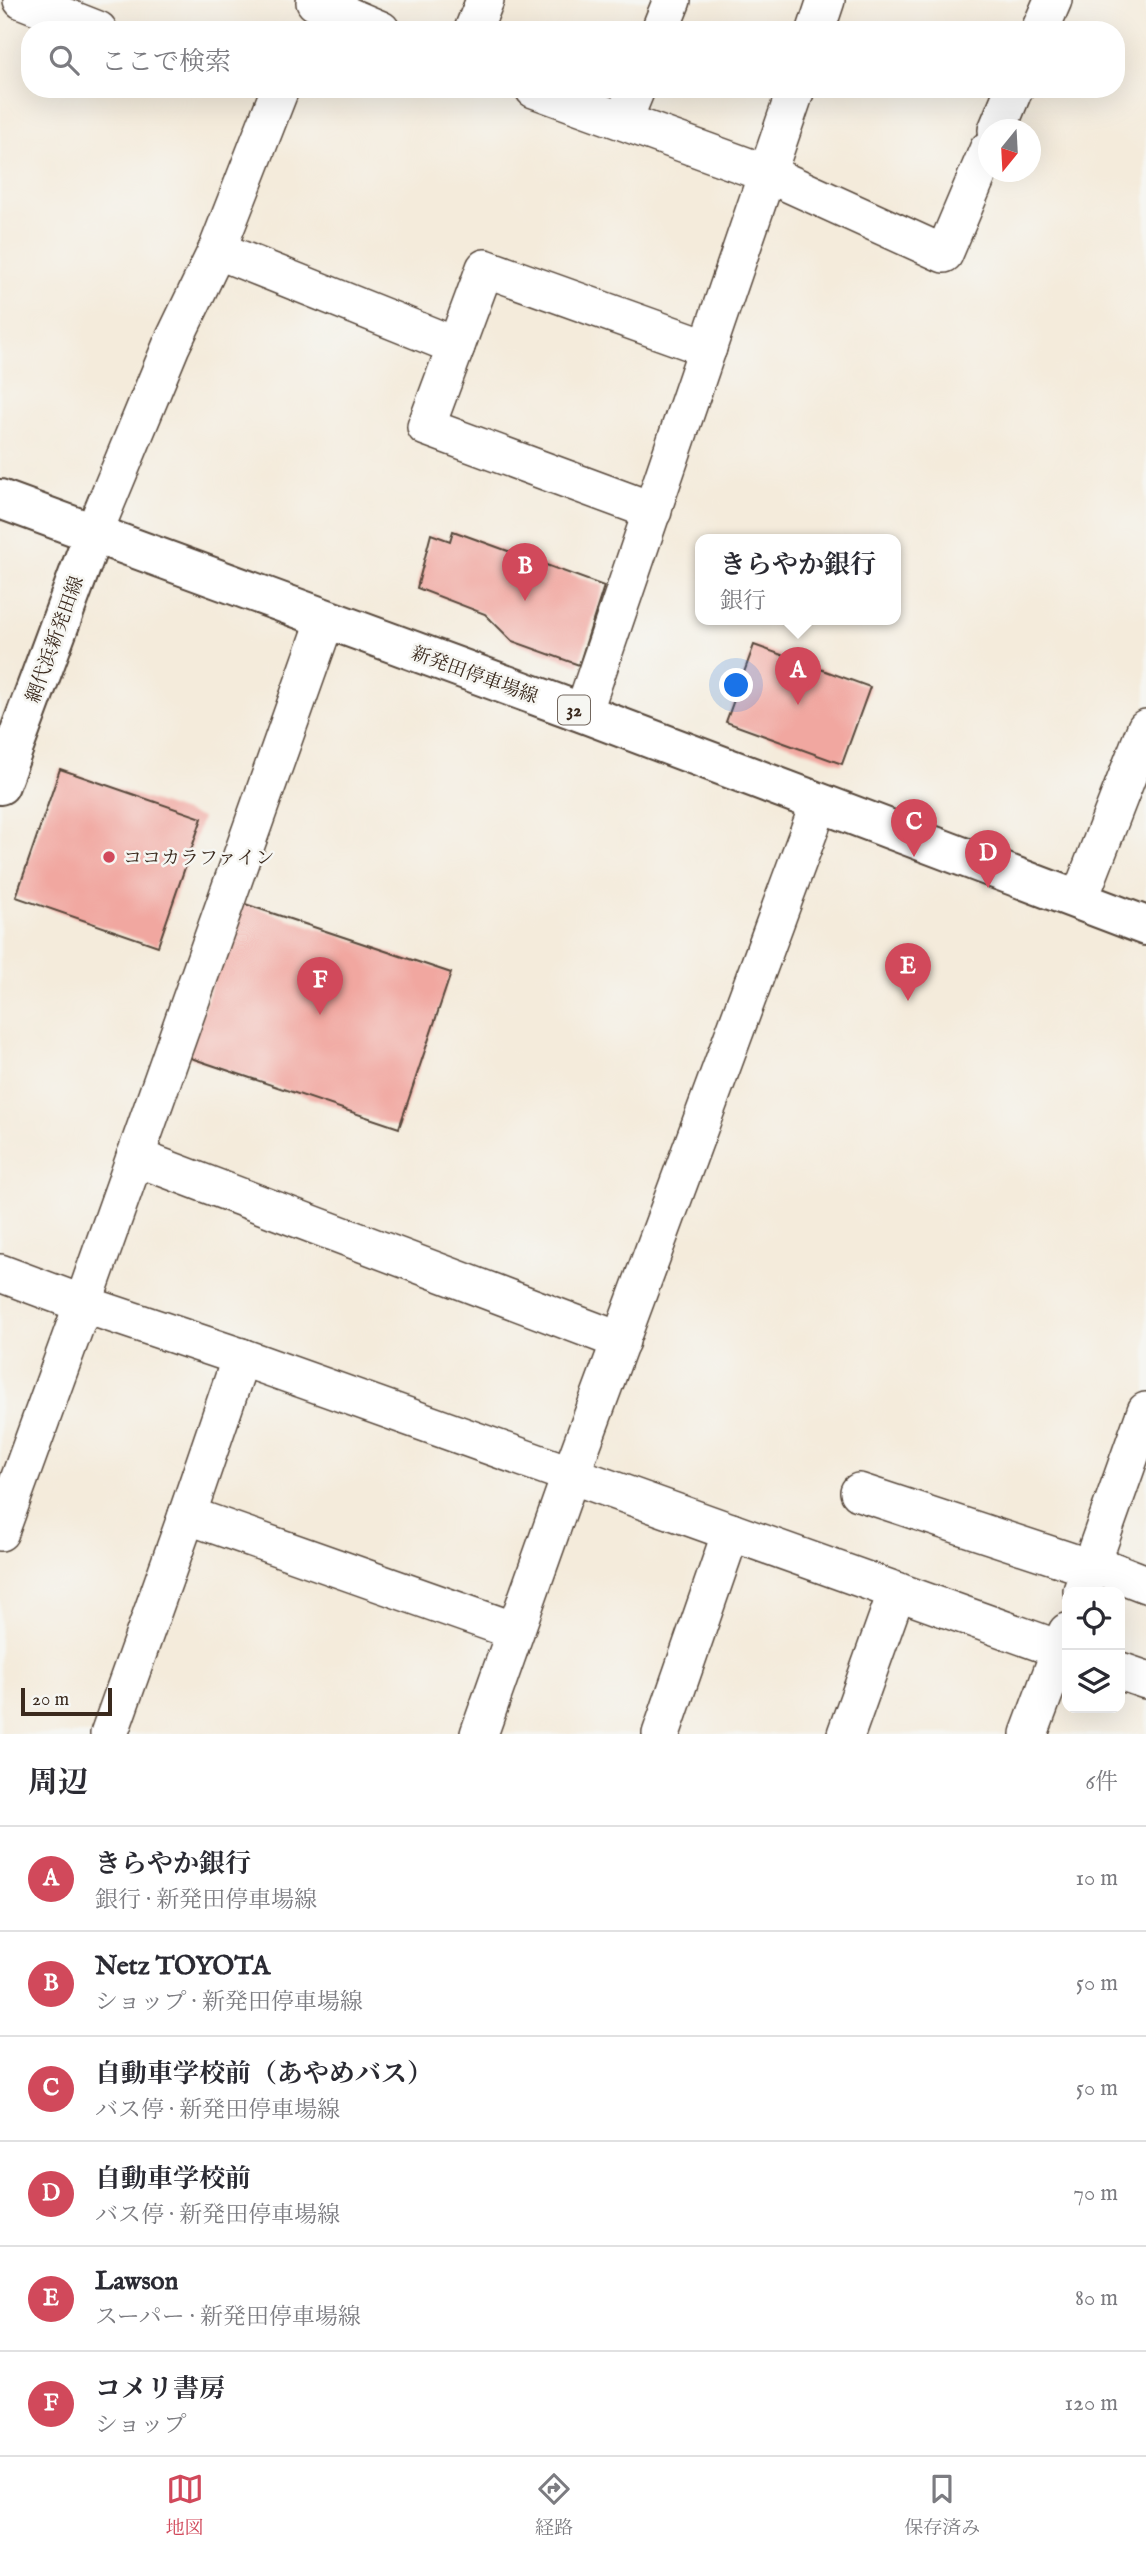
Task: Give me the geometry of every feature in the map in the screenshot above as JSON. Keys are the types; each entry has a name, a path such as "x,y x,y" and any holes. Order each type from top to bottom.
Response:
{"main road":[{"name":"新発田停車場線","path":"0,499 583,713 1146,926"},
{"name":"網代浜新発田線","path":"0,785 94,532"}],"street":[{"path":"477,21 485,0"},
{"path":"664,21 672,0"},
{"path":"819,21 827,0"},
{"path":"1044,21 1053,0"},
{"path":"27,1 76,21"},
{"path":"311,10 350,21"},
{"path":"94,532 171,346 217,250 276,98"},
{"path":"587,98 629,105 768,174 944,254 978,175"},
{"path":"583,713 793,98"},
{"path":"1002,119 1010,98"},
{"path":"217,250 456,345"},
{"path":"653,511 426,427 485,268 708,348"},
{"path":"0,1532 326,619"},
{"path":"1079,900 1146,728"},
{"path":"479,1734 571,1475 819,804"},
{"path":"135,1157 621,1341"},
{"path":"0,1273 897,1591 1062,1644"},
{"path":"109,1734 241,1357"},
{"path":"1088,1575 1146,1411"},
{"path":"859,1492 1088,1575 1146,1584"},
{"path":"187,1516 515,1632"},
{"path":"661,1734 731,1532"},
{"path":"846,1734 897,1591"},
{"path":"1030,1734 1063,1650"},
{"path":"1125,1673 1146,1680"}],"building":[{"path":"453,531 604,586 579,665 512,641 485,614 417,588 431,534 450,541"},
{"path":"754,645 870,687 842,764 726,722"},
{"name":"ココカラファイン","path":"60,769 202,818 158,946 16,897"},
{"path":"239,902 451,973 399,1128 188,1057"}],"place":[{"name":"Netz TOYOTA","path":"525,601"},
{"name":"きらやか銀行","path":"798,705"},
{"name":"ココカラファイン","path":"109,857"},
{"name":"自動車学校前（あやめバス）","path":"914,857"},
{"name":"自動車学校前","path":"988,888"},
{"name":"Lawson","path":"908,1001"},
{"name":"コメリ書房","path":"320,1015"}]}
